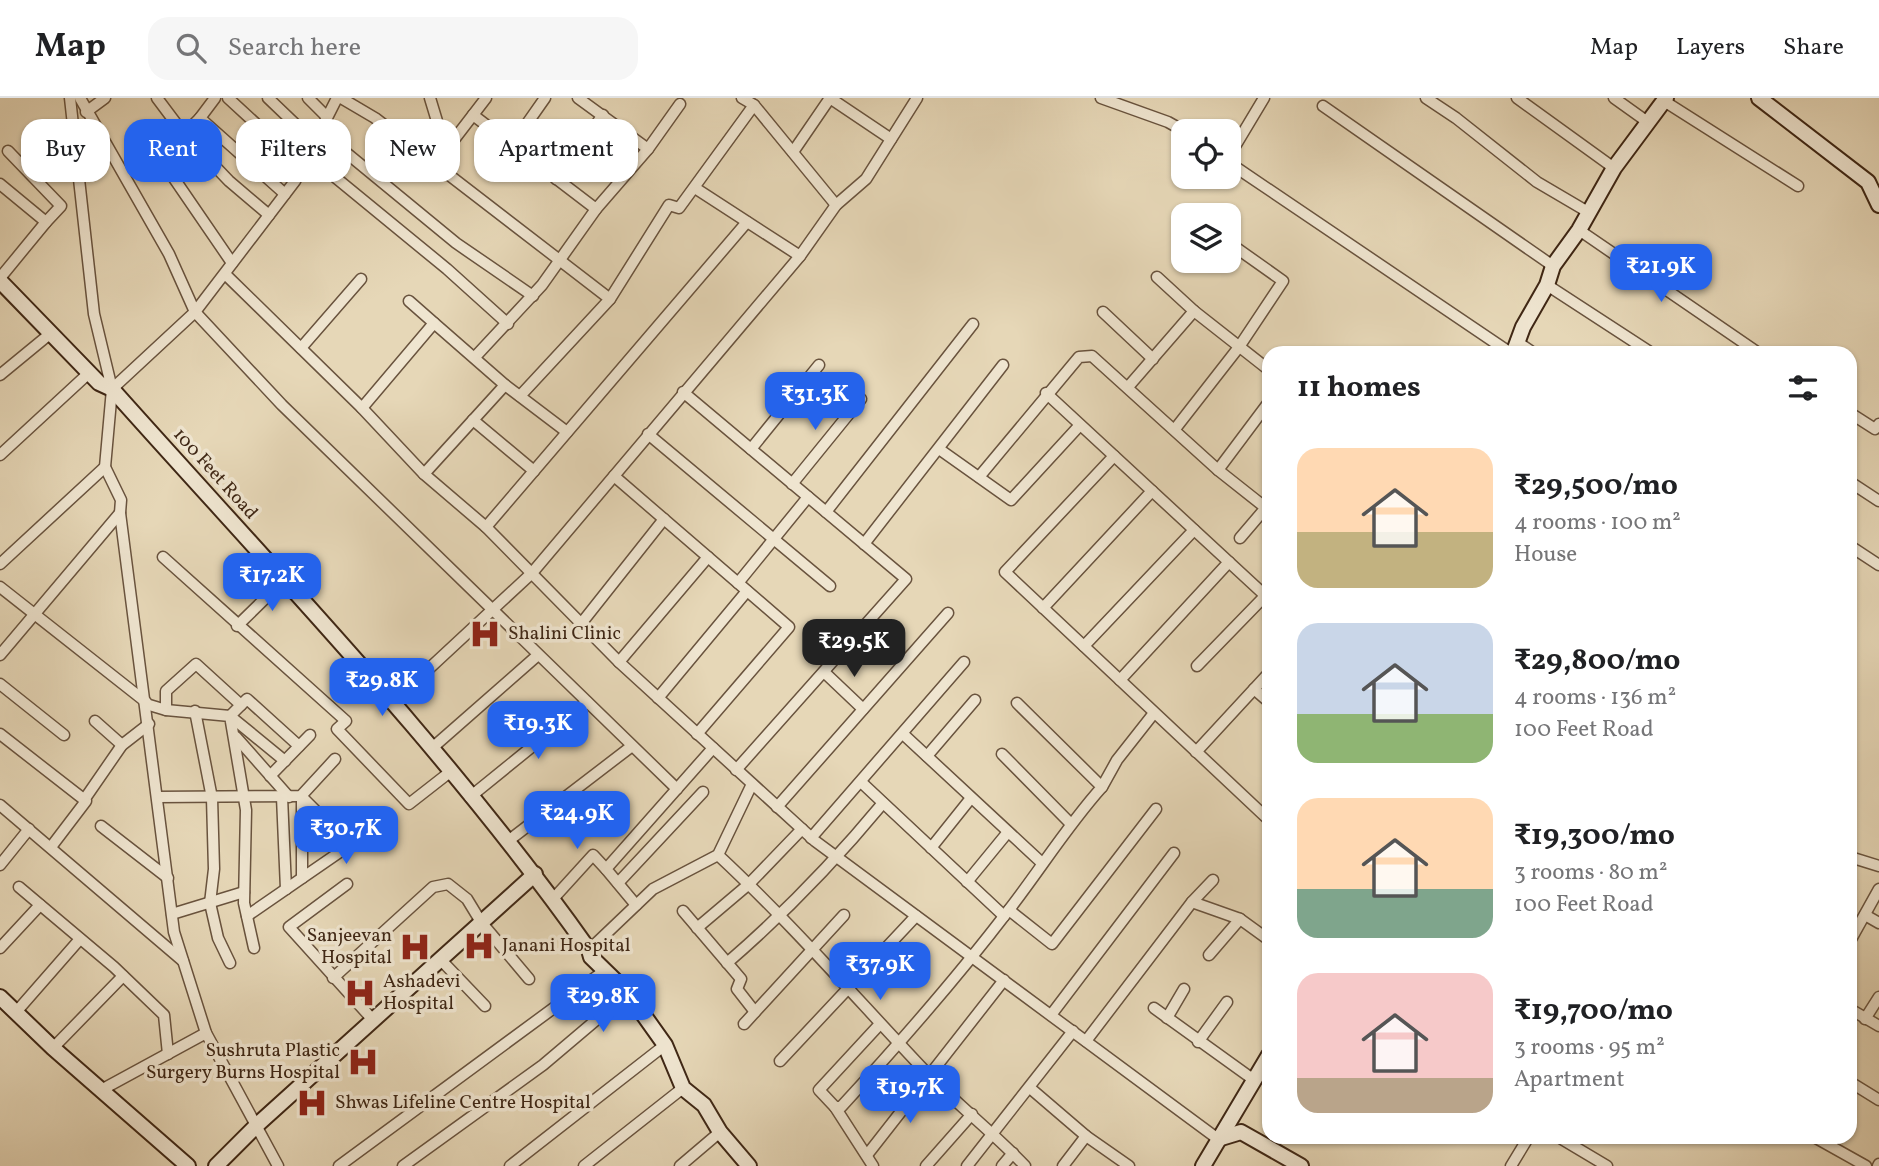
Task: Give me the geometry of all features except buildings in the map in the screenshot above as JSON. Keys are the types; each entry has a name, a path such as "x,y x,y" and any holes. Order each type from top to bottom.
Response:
{"main road":[{"path":"1759,98 1868,182 1879,205"},
{"path":"1516,346 1547,285 1553,266 1579,230 1614,168 1665,100"},
{"name":"100 Feet Road","path":"0,279 99,383 112,389 286,578 431,749 535,874 589,950 591,957 628,993 665,1045 683,1088 704,1105 720,1132 746,1165"},
{"path":"216,1166 258,1124 535,874"},
{"path":"0,997 53,1048 188,1166"},
{"path":"1203,1166 1262,1067"},
{"path":"1218,1139 1241,1132 1262,1144"},
{"path":"1262,1144 1301,1166"}],"street":[{"path":"70,98 94,314 112,389 105,467 121,500 120,513 172,914 183,962 206,1033 258,1124 278,1166"},
{"path":"80,98 140,200 195,312 282,405 677,789"},
{"path":"86,112 105,98"},
{"path":"157,98 173,119"},
{"path":"215,98 200,118 285,194"},
{"path":"228,98 251,119"},
{"path":"268,98 290,119"},
{"path":"308,98 327,117 339,98 375,118 610,299"},
{"path":"430,98 440,131 453,141 486,98"},
{"path":"530,119 545,98"},
{"path":"578,98 648,149"},
{"path":"741,98 754,105 836,205"},
{"path":"793,152 830,98 891,139"},
{"path":"392,703 532,573 800,256 836,205 866,179 917,98"},
{"path":"1101,98 1171,124"},
{"path":"1241,138 1264,98"},
{"path":"1426,98 1456,118 1537,182 1588,212"},
{"path":"1517,98 1614,168"},
{"path":"1614,98 1649,123"},
{"path":"1665,100 1798,186"},
{"path":"475,357 508,324 560,263 596,209 648,149 680,104"},
{"path":"520,396 610,299 669,205 679,208 754,105"},
{"path":"1323,106 1553,266"},
{"path":"473,115 478,119"},
{"path":"600,119 603,115"},
{"path":"0,279 61,206 8,151"},
{"path":"351,157 456,243 533,296"},
{"path":"1241,169 1509,346"},
{"path":"222,174 269,215"},
{"path":"176,182 232,263"},
{"path":"112,389 195,312 292,182"},
{"path":"341,182 447,269 508,324"},
{"path":"560,182 596,209"},
{"path":"0,184 46,222"},
{"path":"695,188 800,256"},
{"path":"486,527 747,222"},
{"path":"1579,230 1748,346"},
{"path":"1175,429 1239,348 1283,281 1241,251"},
{"path":"225,274 362,408 424,474 486,527 580,625 811,838 1218,1139"},
{"path":"1157,277 1194,311 1262,365"},
{"path":"301,348 361,279"},
{"path":"1547,285 1641,346"},
{"path":"410,301 505,385 567,432"},
{"path":"1128,387 1194,311"},
{"path":"1103,312 1153,359"},
{"path":"362,408 434,323"},
{"path":"826,512 973,324"},
{"path":"0,375 51,333"},
{"path":"979,477 1046,393 1079,357 1092,356 1218,470 1262,502"},
{"path":"751,449 820,365"},
{"path":"864,544 1003,365"},
{"path":"0,455 90,372"},
{"path":"424,474 505,385"},
{"path":"683,392 906,579 736,770"},
{"path":"1046,393 1262,592"},
{"path":"792,484 861,399"},
{"path":"1218,470 1262,411"},
{"path":"1857,417 1875,429 1879,424"},
{"path":"473,420 534,471"},
{"path":"939,449 1011,500 1080,425"},
{"path":"648,434 830,586"},
{"path":"1114,456 1005,572 1262,813"},
{"path":"0,564 105,467"},
{"path":"614,476 789,627 697,734"},
{"path":"1857,487 1879,501"},
{"path":"1043,608 1152,491"},
{"path":"738,583 808,497"},
{"path":"1240,538 1262,512"},
{"path":"0,654 120,513"},
{"path":"580,625 664,519"},
{"path":"1084,646 1194,530"},
{"path":"1857,551 1879,565"},
{"path":"163,557 346,721 337,729 409,804 450,772"},
{"path":"619,662 708,557"},
{"path":"1120,680 1229,562"},
{"path":"237,626 286,578"},
{"path":"0,587 146,703 166,710 195,710 230,716 285,761"},
{"path":"657,698 747,591"},
{"path":"1197,666 1262,602"},
{"path":"777,807 948,613"},
{"path":"431,749 538,655"},
{"path":"811,838 964,662"},
{"path":"146,703 166,691 196,664 241,705"},
{"path":"824,672 863,709"},
{"path":"1196,752 1262,680"},
{"path":"0,684 64,735"},
{"path":"1254,689 1262,696"},
{"path":"166,691 166,710"},
{"path":"230,716 247,699 299,746"},
{"path":"927,756 975,700"},
{"path":"470,797 587,702"},
{"path":"1017,703 1102,787"},
{"path":"195,710 212,798 214,869 210,903 218,938 230,963"},
{"path":"835,1107 841,1107 899,1044 1006,913 1070,823 1102,787 1117,760 1154,713"},
{"path":"230,716 236,737 246,810 244,892 254,948"},
{"path":"95,721 122,745"},
{"path":"51,847 86,801 84,800 122,745 149,724"},
{"path":"0,734 84,800"},
{"path":"903,734 1042,863"},
{"path":"270,776 310,735"},
{"path":"236,737 285,797 286,889"},
{"path":"508,841 632,746"},
{"path":"606,869 713,748"},
{"path":"1002,754 1070,823"},
{"path":"302,878 301,796 335,759"},
{"path":"861,782 967,882 1052,944 1156,809"},
{"path":"589,950 653,889 718,855 752,784"},
{"path":"618,883 704,792"},
{"path":"158,797 301,796 350,845 247,916"},
{"path":"931,848 971,797"},
{"path":"727,962 781,916 838,858 883,803"},
{"path":"0,805 183,962"},
{"path":"101,826 168,878"},
{"path":"0,865 29,829"},
{"path":"697,928 749,884 802,830"},
{"path":"967,882 1008,832"},
{"path":"1051,1016 1174,853"},
{"path":"553,899 593,855 636,905"},
{"path":"718,855 781,916 844,982 847,990 930,1076 994,1132 1025,1166"},
{"path":"1857,859 1879,866"},
{"path":"1086,1041 1192,902 1213,880"},
{"path":"347,884 289,927 373,1020"},
{"path":"333,978 433,887 448,884 467,899 481,922 529,979"},
{"path":"19,887 123,976 164,1015 168,1054"},
{"path":"1857,929 1879,890"},
{"path":"172,914 244,892"},
{"path":"1192,902 1240,919 1262,935"},
{"path":"0,948 40,905"},
{"path":"683,911 741,979 737,989 755,1012"},
{"path":"744,1024 808,956 810,948 844,915"},
{"path":"1865,915 1879,923"},
{"path":"780,1061 916,916"},
{"path":"1209,955 1240,919"},
{"path":"17,1011 80,939"},
{"path":"440,959 485,1006"},
{"path":"339,1166 604,971"},
{"path":"53,1048 123,976"},
{"path":"867,1155 1003,980"},
{"path":"1167,1018 1184,989"},
{"path":"404,1166 543,1065 628,993"},
{"path":"1865,1019 1879,997"},
{"path":"1198,1042 1227,1002"},
{"path":"1154,1008 1254,1080"},
{"path":"1857,1014 1879,1026"},
{"path":"873,1166 835,1107 819,1090 880,1024"},
{"path":"967,1166 1073,1031"},
{"path":"103,1089 206,1033"},
{"path":"510,1166 665,1045"},
{"path":"1857,1086 1879,1100"},
{"path":"583,1166 683,1088"},
{"path":"1030,1088 1086,1136 1129,1166"},
{"path":"926,1166 972,1114"},
{"path":"680,1166 720,1132"},
{"path":"1063,1166 1086,1136"},
{"path":"1511,1166 1524,1144"},
{"path":"1570,1144 1607,1166"},
{"path":"1827,1144 1866,1166"},
{"path":"1002,1166 1013,1153"}],"place":[{"name":"Shalini Clinic","path":"485,634"},
{"name":"Janani Hospital","path":"479,946"},
{"name":"Sanjeevan Hospital","path":"415,947"},
{"name":"Ashadevi Hospital","path":"360,993"},
{"name":"Sushruta Plastic Surgery Burns Hospital","path":"363,1062"},
{"name":"Shwas Lifeline Centre Hospital","path":"312,1103"}]}
